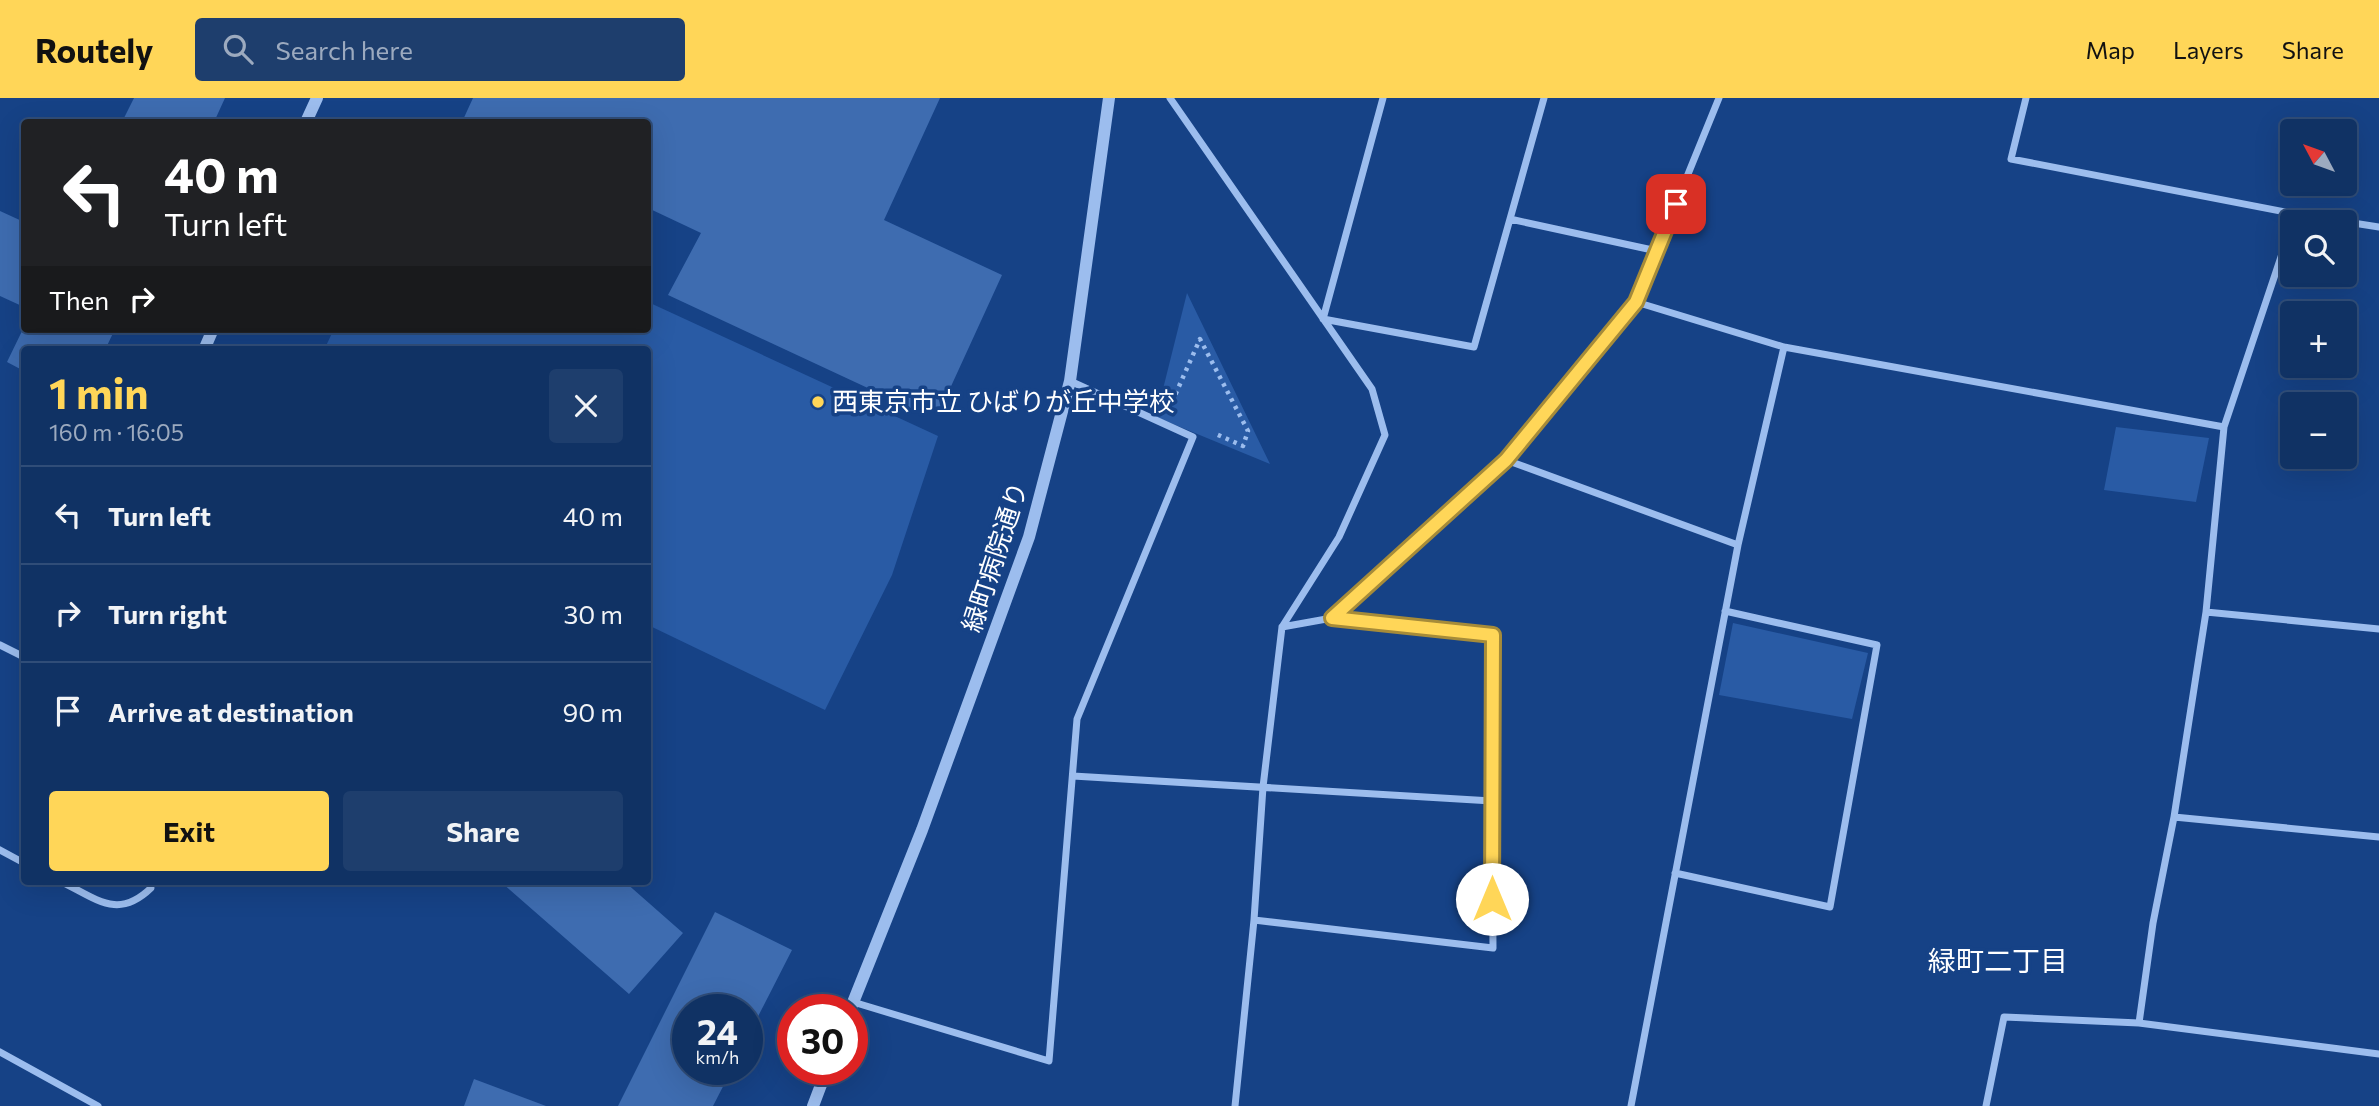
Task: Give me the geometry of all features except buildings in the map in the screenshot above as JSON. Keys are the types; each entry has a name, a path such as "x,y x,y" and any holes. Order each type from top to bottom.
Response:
{"street":[{"path":"307,119 317,98"},
{"name":"緑町病院通り","path":"857,994 922,830 1029,537 1070,381 1109,98"},
{"path":"1170,98 1372,389 1385,435 1339,537 1282,627 1263,787 1254,920 1235,1106"},
{"path":"1323,319 1382,98"},
{"path":"1323,319 1474,347 1544,98"},
{"path":"1332,618 1506,460 1636,302 1719,98"},
{"path":"2026,98 2011,159 2280,217"},
{"path":"1510,219 1657,251"},
{"path":"2357,225 2379,227"},
{"path":"2139,1023 2153,923 2174,817 2206,612 2224,427 2280,261"},
{"path":"1636,302 1784,347 2224,427"},
{"path":"1631,1106 1738,545 1784,347"},
{"path":"868,1010 1049,1061 1077,719 1193,437 1070,381"},
{"path":"1506,460 1738,545"},
{"path":"1675,873 1830,907 1877,645 1725,611"},
{"path":"2206,612 2379,629"},
{"path":"1254,920 1493,948 1493,635 1332,618 1282,627"},
{"path":"0,645 21,656"},
{"path":"1073,776 1492,802"},
{"path":"2174,817 2379,837"},
{"path":"0,850 21,861"},
{"path":"68,885 109,906 136,902 150,888 150,885"},
{"path":"1986,1106 2004,1017 2139,1023 2379,1054"},
{"path":"0,1052 97,1106"},
{"path":"813,1106 821,1085"}],"path":[{"path":"1200,338 1248,431 1243,446 1180,418 1167,413 1200,338"},
{"path":"1175,430 1180,418"}],"shaded area":[{"path":"1187,293 1270,464 1156,417"},
{"path":"651,303 938,436 892,575 825,710 651,626 651,346 326,346 332,333 651,333"},
{"path":"2116,427 2209,438 2196,502 2104,490"},
{"path":"1733,623 1868,653 1852,719 1719,695"}],"place":[{"name":"西東京市立 ひばりが丘中学校","path":"818,402"}],"district":[{"name":"緑町二丁目","path":"1998,961"}],"route":[{"path":"1492,899 1493,635 1332,618 1506,460 1636,302 1676,204"}]}
